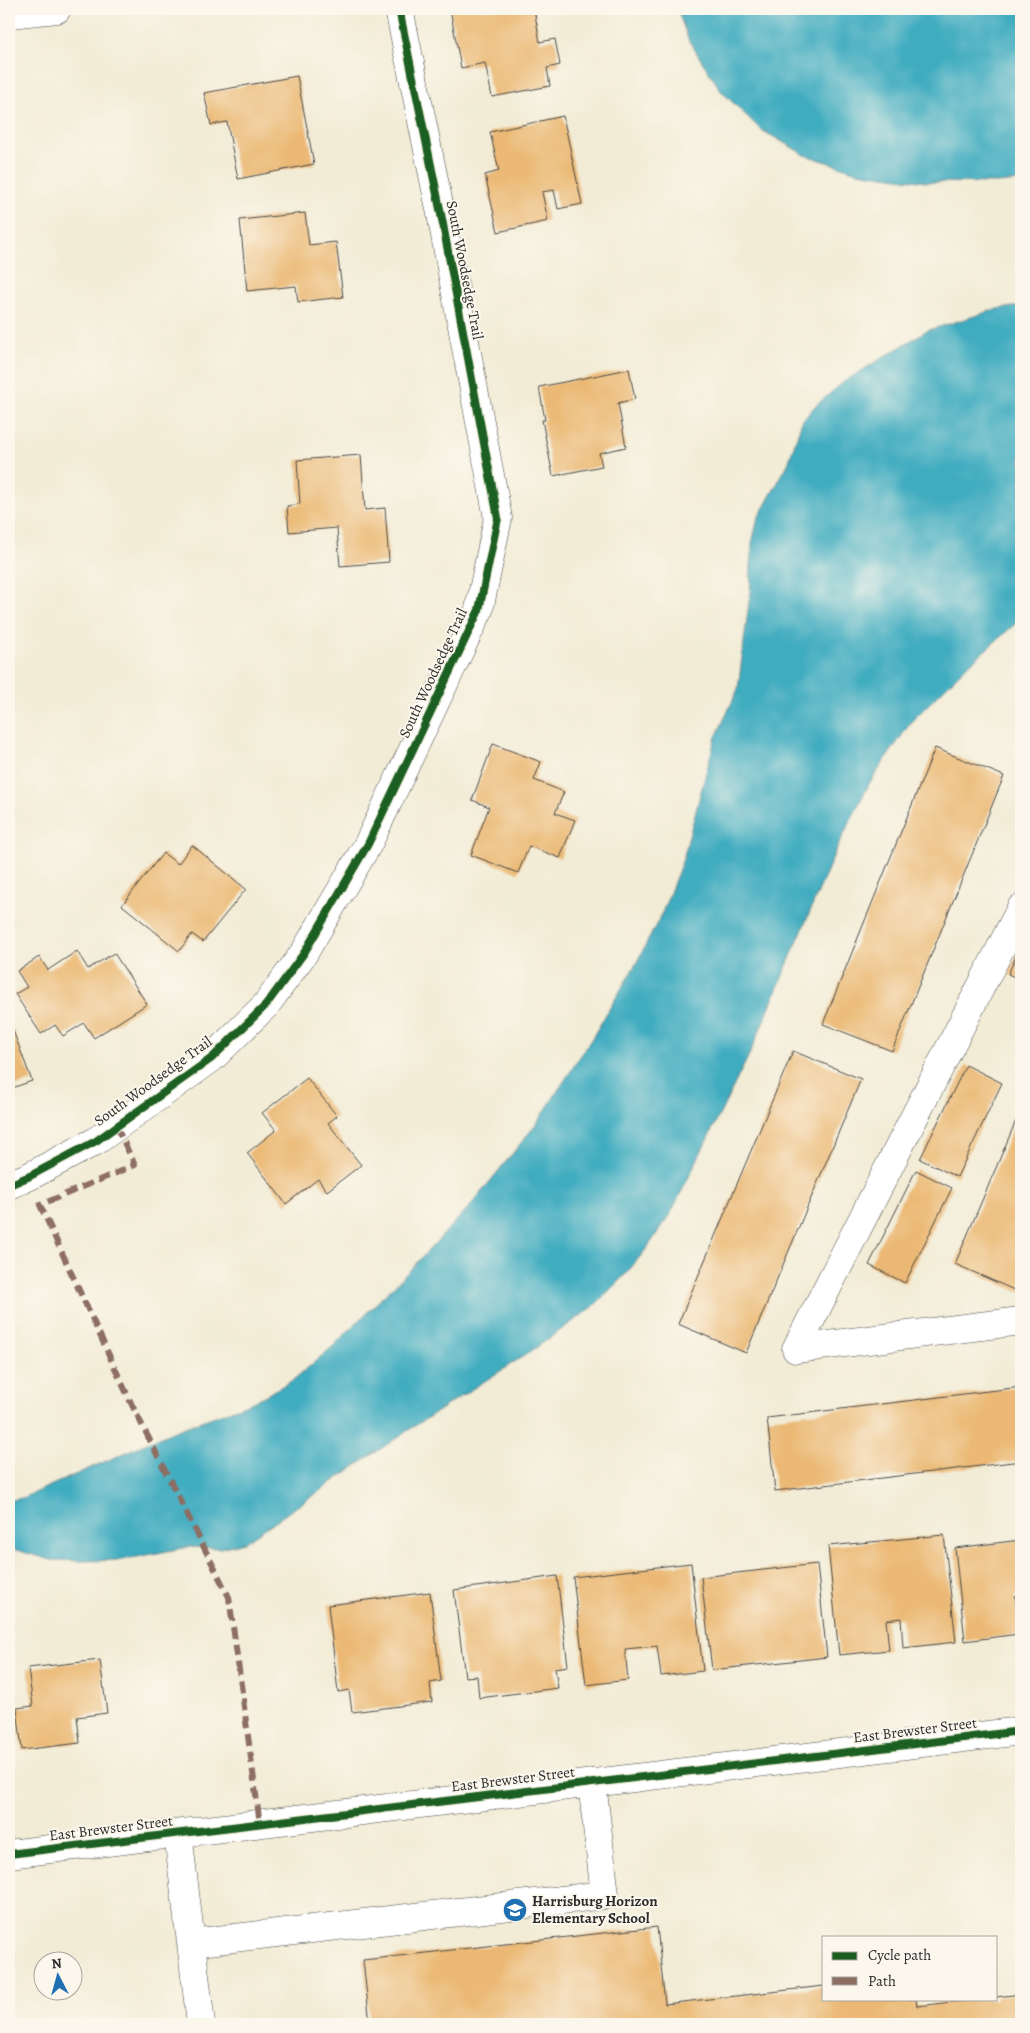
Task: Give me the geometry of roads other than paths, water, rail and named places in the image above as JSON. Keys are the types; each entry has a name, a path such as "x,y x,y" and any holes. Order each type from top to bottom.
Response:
{"street":[{"path":"9,14 57,9"},
{"name":"South Woodsedge Trail","path":"9,1185 96,1141 212,1058 266,1005 304,954 368,844 479,610 498,518 441,214 399,9"},
{"path":"1021,908 796,1349 1021,1321"},
{"name":"East Brewster Street","path":"9,1854 1021,1731"},
{"path":"191,1943 605,1895 592,1784"},
{"path":"178,1834 201,2024"}],"water":[{"path":"677,9 1021,9 1021,181 997,183 926,182 857,172 805,155 760,129 721,91 689,41"},
{"path":"1021,306 1021,619 965,668 911,722 869,784 836,850 751,1051 672,1211 648,1247 625,1275 593,1307 530,1352 407,1431 245,1542 220,1548 188,1547 122,1560 84,1561 51,1560 9,1548 9,1501 22,1498 177,1430 253,1402 293,1380 330,1349 409,1271 471,1205 537,1123 592,1038 637,962 662,913 683,859 715,739 738,689 750,594 752,543 758,518 788,464 802,421 815,406 845,381 926,331 997,309"}],"place":[{"name":"Harrisburg Horizon Elementary School","path":"515,1910"}]}
